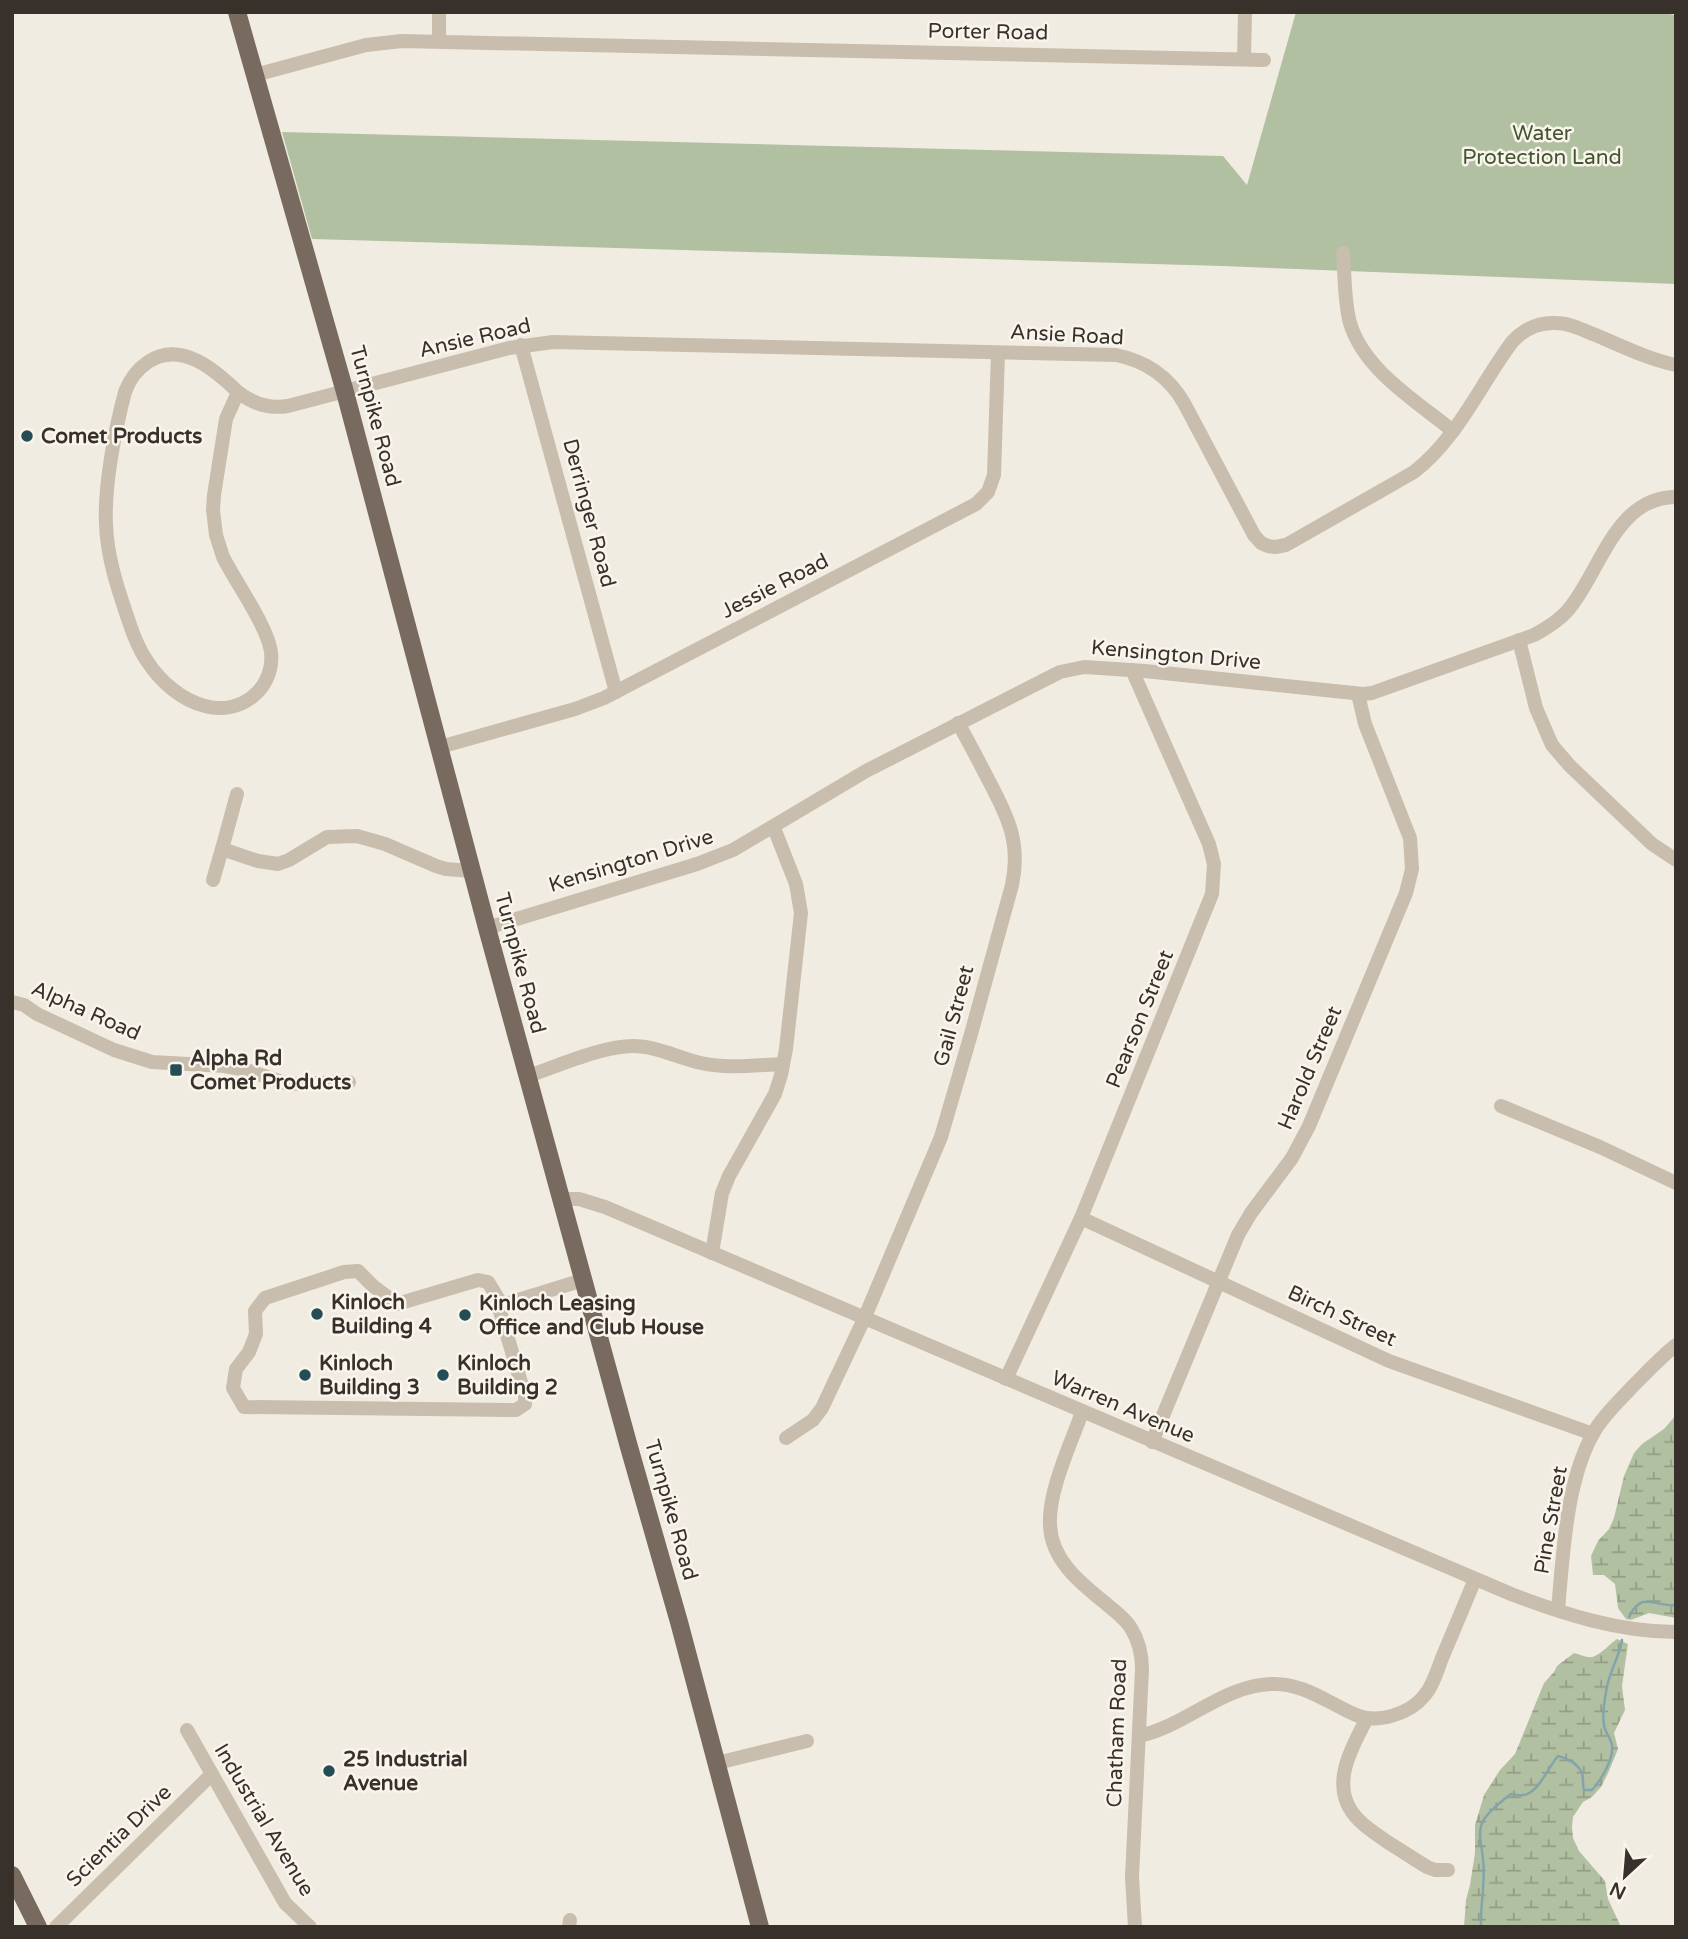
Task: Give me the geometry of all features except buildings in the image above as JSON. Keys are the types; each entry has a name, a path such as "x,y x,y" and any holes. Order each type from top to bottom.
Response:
{"main road":[{"name":"Turnpike Road","path":"237,12 345,392 471,871 760,1927"},
{"path":"12,1875 38,1927"}],"street":[{"path":"439,12 439,41"},
{"path":"1244,59 1245,12"},
{"name":"Porter Road","path":"255,75 373,43 402,41 1264,60"},
{"path":"1343,253 1349,321 1364,353 1382,373 1453,430"},
{"name":"Ansie Road","path":"238,392 226,419 215,487 215,524 219,548 264,629 270,646 271,660 266,681 253,699 211,708 175,691 158,675 141,651 126,615 110,560 106,496 125,392 131,378 142,366 154,358 166,355 192,358 214,370 254,403 274,407 345,392 521,345 553,342 1116,355 1137,361 1156,371 1179,394 1254,535 1262,543 1279,547 1289,544 1414,472 1436,453 1512,342 1526,330 1537,325 1568,324 1676,365"},
{"name":"Derringer Road","path":"521,345 615,692"},
{"name":"Jessie Road","path":"440,747 575,709 615,692 982,500 994,475 998,353"},
{"name":"Kensington Drive","path":"487,928 697,864 733,850 866,771 1060,672 1084,667 1132,670 1358,694 1372,692 1519,640 1543,630 1568,610 1609,542 1627,519 1651,501 1676,497"},
{"path":"1519,640 1536,708 1552,745 1570,766 1652,844 1676,860"},
{"name":"Pearson Street","path":"1006,1379 1081,1218 1209,907 1214,880 1214,864 1209,844 1132,670"},
{"name":"Harold Street","path":"1152,1442 1247,1218 1292,1158 1313,1119 1406,893 1412,869 1410,838 1365,724 1358,694"},
{"name":"Gail Street","path":"786,1438 806,1426 818,1414 864,1319 935,1152 946,1122 1013,876 1015,849 1010,823 958,723"},
{"path":"214,880 237,794"},
{"path":"712,1253 719,1203 725,1183 768,1108 783,1064 801,914 796,884 774,828"},
{"path":"222,849 258,861 278,864 327,837 357,836 375,840 436,866 471,871"},
{"name":"Alpha Road","path":"12,1002 24,1004 37,1014 114,1050 152,1062 225,1066 288,1084 349,1082"},
{"path":"528,1076 598,1052 633,1046 720,1066 783,1064"},
{"path":"1501,1106 1600,1147 1676,1183"},
{"name":"Warren Avenue","path":"562,1199 591,1202 1475,1580 1558,1610 1620,1626 1676,1632"},
{"name":"Birch Street","path":"1081,1218 1389,1361 1593,1434"},
{"path":"502,1305 488,1282 478,1280 397,1304 358,1272 344,1272 265,1298 255,1311 256,1334 249,1352 236,1369 233,1388 244,1407 516,1409 525,1404 525,1396 499,1308 583,1280"},
{"name":"Pine Street","path":"1558,1610 1572,1501 1581,1463 1593,1434 1614,1406 1651,1366 1676,1345"},
{"name":"Chatham Road","path":"1082,1412 1053,1497 1050,1528 1061,1560 1084,1586 1130,1626 1142,1653 1132,1877 1135,1927"},
{"path":"1139,1736 1168,1727 1244,1689 1273,1684 1306,1690 1355,1714 1367,1717 1382,1717 1400,1712 1415,1705 1426,1694 1475,1580"},
{"path":"1367,1717 1344,1775 1345,1795 1350,1809 1370,1830 1428,1868 1448,1870"},
{"name":"Industrial Avenue","path":"187,1730 285,1903 310,1927"},
{"path":"717,1763 807,1741"},
{"name":"Scientia Drive","path":"56,1927 212,1774"}],"green space":[{"name":"Water Protection Land","path":"1296,12 1665,12 1676,16 1676,284 1222,266 312,239 282,132 1223,156 1247,185"},
{"path":"1676,1415 1676,1618 1649,1613 1631,1620 1626,1619 1618,1608 1615,1584 1604,1575 1593,1575 1591,1556 1614,1518 1624,1476 1634,1453 1664,1429"},
{"path":"1617,1639 1628,1644 1622,1686 1625,1710 1614,1733 1618,1749 1601,1787 1583,1802 1573,1817 1572,1827 1573,1838 1579,1851 1605,1881 1608,1899 1621,1927 1464,1927 1475,1853 1475,1825 1484,1795 1500,1770 1515,1754 1544,1683 1557,1666 1574,1653 1595,1656"}],"waterway":[{"path":"1629,1617 1634,1609 1644,1602 1676,1605"},
{"path":"1481,1927 1484,1868 1481,1825 1492,1810 1511,1794 1523,1795 1534,1790 1558,1756 1572,1762 1580,1770 1584,1790 1592,1790 1596,1786 1611,1757 1611,1742 1603,1717 1607,1685 1622,1640"}],"place":[{"name":"Comet Products","path":"27,436"},
{"name":"Alpha Rd Comet Products","path":"176,1070"},
{"name":"Kinloch Building 4","path":"317,1314"},
{"name":"Kinloch Leasing Office and Club House","path":"465,1315"},
{"name":"Kinloch Building 3","path":"305,1375"},
{"name":"Kinloch Building 2","path":"443,1375"},
{"name":"25 Industrial Avenue","path":"329,1771"}]}
